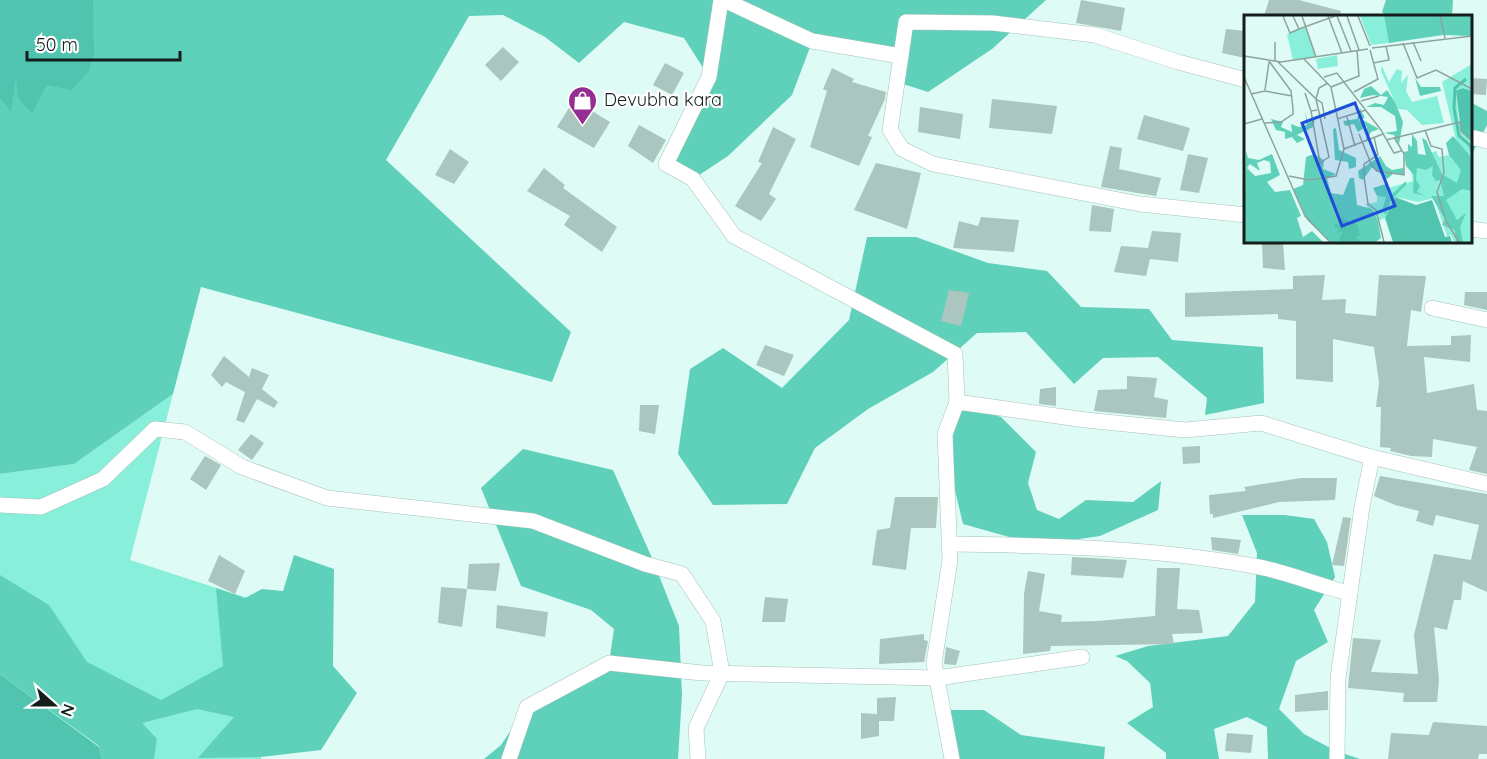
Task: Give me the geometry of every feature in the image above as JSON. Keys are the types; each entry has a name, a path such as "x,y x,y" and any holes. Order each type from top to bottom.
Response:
{"street":[{"path":"901,56 812,41 722,0 710,77 666,164 693,179 734,236 955,354 957,402 945,434 950,560 934,663 952,759"},
{"path":"1244,80 1178,62 1095,35 993,23 906,22 890,130 902,149 933,164 1140,204 1244,215"},
{"path":"1472,137 1487,141"},
{"path":"1472,229 1487,231"},
{"path":"1432,308 1487,321"},
{"path":"957,402 1086,420 1185,430 1261,423 1372,457 1487,484"},
{"path":"0,505 41,507 103,479 155,429 185,432 242,467 327,498 533,521 645,564 682,574 712,621 722,673 696,728 698,759"},
{"path":"1337,759 1338,678 1362,507 1372,457"},
{"path":"949,544 1038,545 1177,554 1257,566 1328,588 1350,592"},
{"path":"509,759 527,707 609,663 722,673 937,678 1082,657"}],"shaded area":[{"path":"0,0 1046,0 992,49 928,92 897,82 901,57 812,42 792,95 728,156 693,179 666,164 709,77 684,38 624,22 579,63 545,37 503,15 469,16 386,160 571,332 552,382 201,287 173,394 74,464 0,474"},
{"path":"0,0 93,0 94,53 89,71 72,90 47,85 32,113 18,98 16,78 11,112 0,98"},
{"path":"1386,0 1453,0 1452,15 1385,15 1382,12"},
{"path":"1472,103 1487,111 1487,125 1472,154"},
{"path":"867,237 916,237 988,263 1047,271 1081,307 1149,309 1172,340 1263,347 1264,403 1205,415 1207,398 1158,357 1103,358 1074,384 1026,332 977,333 933,372 868,409 815,448 787,504 713,505 678,454 690,369 723,348 782,388 849,320"},
{"path":"173,394 130,560 278,608 261,759 102,759 99,746 0,674 0,474 74,464"},
{"path":"957,402 1001,417 1036,452 1028,483 1037,510 1059,519 1086,500 1133,502 1161,481 1158,510 1100,536 1038,545 963,524 946,453"},
{"path":"523,449 613,470 679,626 682,695 678,759 484,759 501,745 527,707 609,663 614,629 591,610 521,586 481,488"},
{"path":"1242,515 1285,515 1314,519 1327,542 1335,577 1314,610 1328,642 1296,661 1279,709 1304,734 1336,751 1360,759 1268,759 1267,727 1247,717 1214,729 1219,759 1166,759 1166,753 1127,723 1153,707 1150,683 1127,661 1115,656 1148,646 1228,636 1255,602 1257,553"},
{"path":"294,555 334,569 333,666 357,693 321,750 261,757 198,758 234,717 197,709 142,723 157,739 154,759 102,759 99,746 0,674 0,575 49,605 87,662 161,700 223,666 216,588 245,598 262,589 283,591"},
{"path":"0,674 99,747 102,759 0,759"},
{"path":"943,710 984,710 1021,735 1105,747 1104,759 952,759"}],"building":[{"path":"1081,0 1125,8 1121,31 1076,23"},
{"path":"1269,0 1299,0 1341,11 1340,15 1264,15"},
{"path":"1226,29 1244,31 1244,58 1222,53"},
{"path":"503,47 519,62 501,81 485,65"},
{"path":"665,63 684,73 672,95 653,85"},
{"path":"832,68 854,79 852,82 886,92 868,136 872,137 859,166 810,147 827,91 823,89"},
{"path":"1472,78 1487,79 1486,95 1472,94"},
{"path":"992,99 1057,106 1052,134 989,128"},
{"name":"Devubha kara","path":"574,100 610,122 594,148 557,127"},
{"path":"920,107 963,114 960,139 918,132"},
{"path":"1144,115 1190,128 1183,151 1137,139"},
{"path":"639,125 666,140 653,163 628,146"},
{"path":"773,127 796,139 769,194 776,199 761,221 735,206 762,163 758,162"},
{"path":"1110,146 1122,148 1119,169 1161,178 1156,196 1101,187"},
{"path":"450,149 469,162 454,184 435,175"},
{"path":"1188,154 1208,158 1199,193 1180,190"},
{"path":"876,163 921,173 907,229 854,210"},
{"path":"544,168 565,185 563,188 617,227 602,252 564,225 570,216 527,191"},
{"path":"1092,205 1114,209 1111,232 1089,231"},
{"path":"981,217 1019,220 1014,252 953,248 959,221 978,226"},
{"path":"1152,231 1181,233 1178,262 1150,259 1146,276 1114,272 1121,246 1148,248"},
{"path":"1262,243 1283,243 1285,270 1263,268"},
{"path":"1325,275 1322,300 1346,299 1345,313 1376,316 1379,275 1426,276 1421,312 1411,310 1407,346 1451,345 1451,336 1471,335 1470,362 1424,357 1427,393 1474,384 1477,410 1487,411 1487,474 1469,470 1477,447 1433,439 1432,457 1411,456 1390,451 1391,448 1380,447 1381,407 1376,407 1379,383 1374,347 1333,339 1333,382 1296,379 1296,321 1278,319 1278,314 1185,317 1185,293 1293,289 1293,276"},
{"path":"949,290 969,293 961,326 941,321"},
{"path":"1465,292 1487,292 1487,310 1464,305"},
{"path":"765,345 794,355 784,376 756,365"},
{"path":"224,356 249,377 252,368 269,375 262,389 278,402 274,408 257,399 244,423 236,420 245,392 226,382 222,387 211,375"},
{"path":"1127,376 1157,378 1154,397 1168,400 1166,418 1094,411 1098,390 1127,389"},
{"path":"1056,387 1056,406 1039,404 1040,389"},
{"path":"640,405 659,405 655,434 639,431"},
{"path":"251,434 264,443 252,460 238,450"},
{"path":"1200,446 1200,463 1183,464 1182,447"},
{"path":"205,456 221,465 206,490 190,479"},
{"path":"1380,476 1487,494 1487,592 1463,581 1461,600 1454,600 1447,630 1434,627 1439,680 1437,702 1403,702 1404,693 1348,688 1353,638 1381,640 1371,672 1418,674 1414,635 1434,554 1471,560 1479,525 1436,515 1433,526 1416,521 1419,511 1395,505 1374,496"},
{"path":"1301,478 1337,478 1335,500 1279,502 1213,518 1213,514 1210,514 1209,495 1246,491 1244,487"},
{"path":"895,497 938,497 936,528 911,528 906,570 872,565 877,530 890,528"},
{"path":"1343,517 1351,518 1344,566 1332,565"},
{"path":"1211,537 1241,540 1238,554 1212,550"},
{"path":"219,555 245,571 235,594 208,581"},
{"path":"1072,557 1127,560 1123,578 1071,575"},
{"path":"500,563 496,591 467,589 469,564"},
{"path":"1157,568 1180,568 1177,609 1199,610 1203,633 1172,634 1174,644 1051,646 1050,651 1023,654 1024,594 1028,571 1045,574 1039,611 1062,615 1061,622 1155,616"},
{"path":"441,587 467,589 462,627 438,623"},
{"path":"765,597 788,599 785,622 762,622"},
{"path":"497,605 548,612 545,637 496,628"},
{"path":"924,634 924,640 928,641 924,662 879,664 880,639"},
{"path":"946,647 960,651 956,665 944,664"},
{"path":"1328,691 1328,710 1295,712 1295,695"},
{"path":"896,697 894,721 879,721 879,736 861,739 861,713 877,714 877,698"},
{"path":"1433,722 1487,726 1487,754 1479,754 1478,759 1388,759 1391,733 1429,735"},
{"path":"1227,733 1253,735 1251,753 1225,751"}],"place":[{"name":"Devubha kara","path":"583,126"}]}
